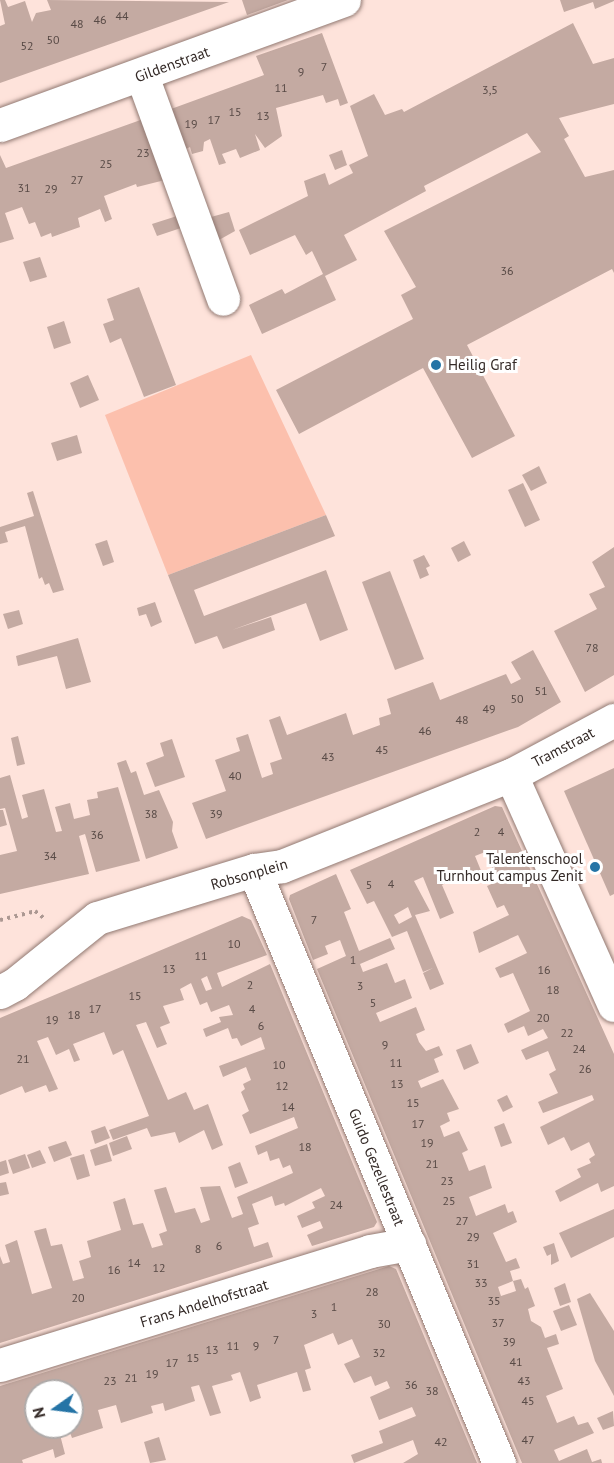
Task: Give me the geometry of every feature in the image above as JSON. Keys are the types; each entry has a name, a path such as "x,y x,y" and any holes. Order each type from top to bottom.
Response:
{"street":[{"name":"Gildenstraat","path":"0,125 142,76 344,0"},
{"path":"142,76 223,299"},
{"name":"Tramstraat","path":"511,775 614,720"},
{"path":"511,775 614,1005"},
{"name":"Robsonplein","path":"0,992 15,984 69,938 97,918 254,870 282,866 511,775"},
{"name":"Guido Gezellestraat","path":"254,870 499,1463"},
{"name":"Frans Andelhofstraat","path":"0,1365 370,1251 409,1244"}],"path":[{"path":"0,920 35,911 69,938"}],"shaded area":[{"path":"251,355 326,515 168,575 105,415"}],"building":[{"path":"0,0 5,0 8,7 25,1 32,22 36,13 51,10 47,0 229,2 0,83 0,26 5,24"},
{"path":"242,0 288,0 247,15"},
{"path":"560,0 614,1 595,9 593,2 564,12"},
{"path":"573,23 593,64 614,58 614,104 559,118 569,136 564,139 585,177 614,170 614,273 612,269 467,345 515,436 472,458 423,368 299,434 276,390 413,319 401,295 416,287 384,231 541,152 527,133 424,186 426,191 344,235 357,260 325,276 336,300 262,334 249,305 282,289 285,294 323,274 312,251 306,255 295,235 250,255 239,230 308,196 304,181 325,173 329,185 353,173 349,165 368,156 350,106 374,94 385,115 402,109 404,112"},
{"path":"322,33 348,103 340,106 338,99 326,103 323,95 276,108 282,136 265,148 255,134 260,150 240,158 236,149 222,154 226,163 219,165 210,139 204,142 203,151 192,154 190,147 186,149 171,109 264,75 256,56"},
{"path":"149,117 165,180 137,187 136,184 104,196 112,219 105,222 100,209 78,218 80,227 52,237 51,233 41,237 35,222 29,224 22,207 5,213 14,239 0,243 0,155 6,168"},
{"path":"342,150 347,165 335,170 329,155"},
{"path":"229,212 235,231 219,240 211,217"},
{"path":"177,216 181,228 157,236 152,224"},
{"path":"40,257 47,277 30,282 23,262"},
{"path":"139,287 176,385 144,397 121,338 110,343 103,324 114,320 107,299"},
{"path":"64,321 71,343 54,349 47,327"},
{"path":"88,375 99,400 80,408 70,383"},
{"path":"77,435 82,453 57,461 51,443"},
{"path":"539,466 547,483 531,491 522,475"},
{"path":"523,483 540,520 525,527 508,490"},
{"path":"33,491 64,590 53,593 49,583 45,585 42,577 39,579 25,526 5,532 8,542 0,544 0,527 34,516 27,493"},
{"path":"326,515 335,536 194,590 204,616 326,570 348,630 320,641 306,603 232,630 271,617 275,630 223,649 217,636 195,644 168,575"},
{"path":"107,540 114,562 103,566 95,544"},
{"path":"464,541 471,555 458,562 451,548"},
{"path":"614,547 614,675 585,692 554,631 597,609 589,594 605,587 592,562"},
{"path":"424,555 430,566 426,568 429,575 420,579 413,560"},
{"path":"390,571 424,659 395,670 362,582"},
{"path":"155,602 162,622 151,627 146,614 139,616 137,608"},
{"path":"19,610 23,624 8,629 3,614"},
{"path":"78,638 91,682 66,689 57,656 18,666 16,656"},
{"path":"533,650 561,702 518,727 206,839 192,803 226,791 215,760 240,751 236,738 248,734 262,778 273,774 270,763 282,759 269,720 280,716 287,735 346,713 353,735 380,725 379,718 391,714 387,699 433,682 440,700 506,674 511,684 521,679 511,662"},
{"path":"18,736 25,764 17,766 11,738"},
{"path":"172,739 185,777 155,787 146,763 164,756 160,743"},
{"path":"126,760 131,773 136,771 144,795 159,790 173,822 172,831 178,848 146,859 117,763"},
{"path":"614,768 614,894 610,896 564,791"},
{"path":"10,775 22,819 28,817 22,795 44,789 56,832 62,831 55,807 70,803 74,819 90,815 87,800 98,798 97,792 118,787 140,861 96,872 85,834 79,836 89,874 0,894 0,855 17,851 5,808 0,809 0,778"},
{"path":"495,806 502,807 614,1054 614,1186 601,1192 598,1183 560,1202 555,1191 581,1177 577,1169 591,1163 589,1159 595,1155 589,1142 571,1151 564,1137 548,1145 540,1127 594,1100 592,1095 543,1113 538,1102 558,1093 549,1074 556,1070 548,1051 526,1060 521,1050 548,1038 543,1029 528,1036 524,1026 508,1033 504,1024 530,1011 513,973 500,978 495,968 527,953 518,935 479,953 473,932 509,915 504,905 497,908 487,886 498,881 485,852 475,856 484,878 473,884 469,875 460,879 459,876 442,885 454,913 440,919 423,877 414,881 430,911 415,915 444,984 430,990 423,973 433,968 423,972 407,931 392,937 374,901 367,904 350,870","holes":["408,907 412,917 399,924 394,915"]},
{"path":"0,810 3,810 7,825 0,827"},
{"path":"336,874 351,909 344,912 359,951 390,938 395,949 360,964 363,972 387,963 395,983 405,979 412,998 376,1013 380,1022 416,1007 425,1030 416,1034 419,1042 426,1051 439,1046 443,1055 434,1059 439,1072 418,1081 421,1088 443,1079 459,1109 447,1113 450,1121 440,1126 444,1137 459,1131 468,1150 462,1153 469,1171 485,1165 492,1188 469,1197 476,1216 505,1204 508,1213 513,1211 517,1222 493,1233 506,1262 516,1258 520,1268 510,1271 513,1281 521,1279 525,1289 528,1287 535,1306 528,1309 531,1321 541,1327 545,1338 556,1334 559,1344 547,1348 563,1389 546,1396 557,1423 574,1416 578,1425 588,1422 594,1433 554,1450 559,1461 587,1449 592,1462 601,1459 602,1463 522,1463 317,969 346,956 340,940 325,946 328,954 313,960 289,899 290,895","holes":["513,1281 516,1291 501,1296 498,1287"]},
{"path":"242,916 251,920 267,955 217,973 222,987 270,964 377,1222 374,1227 312,1246 307,1235 323,1228 320,1221 302,1228 297,1216 315,1208 312,1202 325,1196 321,1188 285,1206 284,1203 275,1206 272,1196 252,1204 259,1224 248,1228 254,1247 268,1242 273,1257 0,1343 0,1256 3,1264 10,1262 5,1245 17,1240 32,1294 52,1288 34,1231 46,1228 51,1246 62,1244 73,1281 84,1278 79,1261 91,1257 87,1241 121,1230 113,1202 125,1198 133,1225 143,1223 152,1248 163,1245 159,1234 167,1231 154,1190 166,1187 175,1213 195,1208 201,1223 210,1220 200,1187 220,1186 232,1218 243,1214 237,1197 293,1173 290,1165 283,1168 279,1158 270,1161 267,1151 258,1155 255,1146 298,1128 294,1117 250,1134 242,1115 249,1111 241,1092 245,1089 243,1084 251,1080 246,1067 223,1077 219,1066 265,1049 261,1037 241,1046 237,1038 232,1039 228,1028 206,1037 203,1029 221,1022 219,1017 233,1015 229,1005 211,1012 207,1002 200,1005 191,983 180,989 184,1000 163,1006 170,1023 160,1027 167,1044 157,1048 146,1022 136,1025 168,1100 186,1092 194,1110 208,1104 223,1145 212,1150 204,1130 179,1143 175,1132 151,1137 147,1128 113,1140 109,1130 149,1116 123,1050 113,1055 104,1032 73,1044 80,1060 74,1062 69,1049 56,1055 48,1037 37,1041 58,1089 49,1092 46,1085 25,1093 22,1086 0,1095 0,1018","holes":["207,976 212,989 206,991 201,979"]},
{"path":"471,1044 479,1063 464,1070 456,1050"},
{"path":"507,1095 513,1107 503,1112 497,1100"},
{"path":"504,1123 512,1143 501,1147 494,1127"},
{"path":"105,1126 110,1138 95,1144 91,1131"},
{"path":"127,1136 132,1149 113,1156 109,1143"},
{"path":"66,1141 72,1155 54,1162 48,1147"},
{"path":"107,1144 112,1161 95,1166 90,1150"},
{"path":"40,1150 46,1163 32,1168 27,1155"},
{"path":"25,1154 30,1168 13,1174 8,1160"},
{"path":"84,1154 90,1176 77,1180 70,1158"},
{"path":"6,1160 9,1173 0,1176 0,1162"},
{"path":"240,1162 248,1183 235,1188 228,1167"},
{"path":"6,1182 9,1194 0,1196 0,1183"},
{"path":"614,1209 614,1237 571,1258 559,1233"},
{"path":"554,1243 559,1261 551,1265 551,1254 547,1256 543,1247"},
{"path":"389,1266 396,1269 477,1463 403,1463 418,1454 413,1440 354,1463 351,1455 383,1443 379,1431 416,1416 412,1407 379,1420 370,1397 390,1388 387,1381 375,1386 371,1376 354,1383 344,1364 360,1357 352,1339 338,1345 333,1333 304,1345 311,1368 305,1370 311,1390 303,1392 297,1372 257,1385 261,1398 250,1402 240,1372 231,1375 233,1380 212,1386 221,1413 210,1416 199,1385 191,1387 195,1401 165,1411 163,1403 151,1406 153,1413 121,1423 116,1405 98,1410 103,1428 84,1434 84,1379 24,1379 24,1439 61,1439 65,1454 55,1458 53,1449 22,1460 23,1463 0,1463 0,1386"},
{"path":"565,1283 571,1302 560,1306 554,1288"},
{"path":"590,1293 614,1331 614,1396 595,1361 577,1299"},
{"path":"569,1305 577,1325 561,1331 553,1311"},
{"path":"613,1411 614,1426 603,1430 597,1418"},
{"path":"159,1437 166,1460 150,1463 144,1442"}],"place":[{"name":"Heilig Graf","path":"436,365"},
{"name":"Talentenschool Turnhout campus Zenit","path":"595,867"}]}
